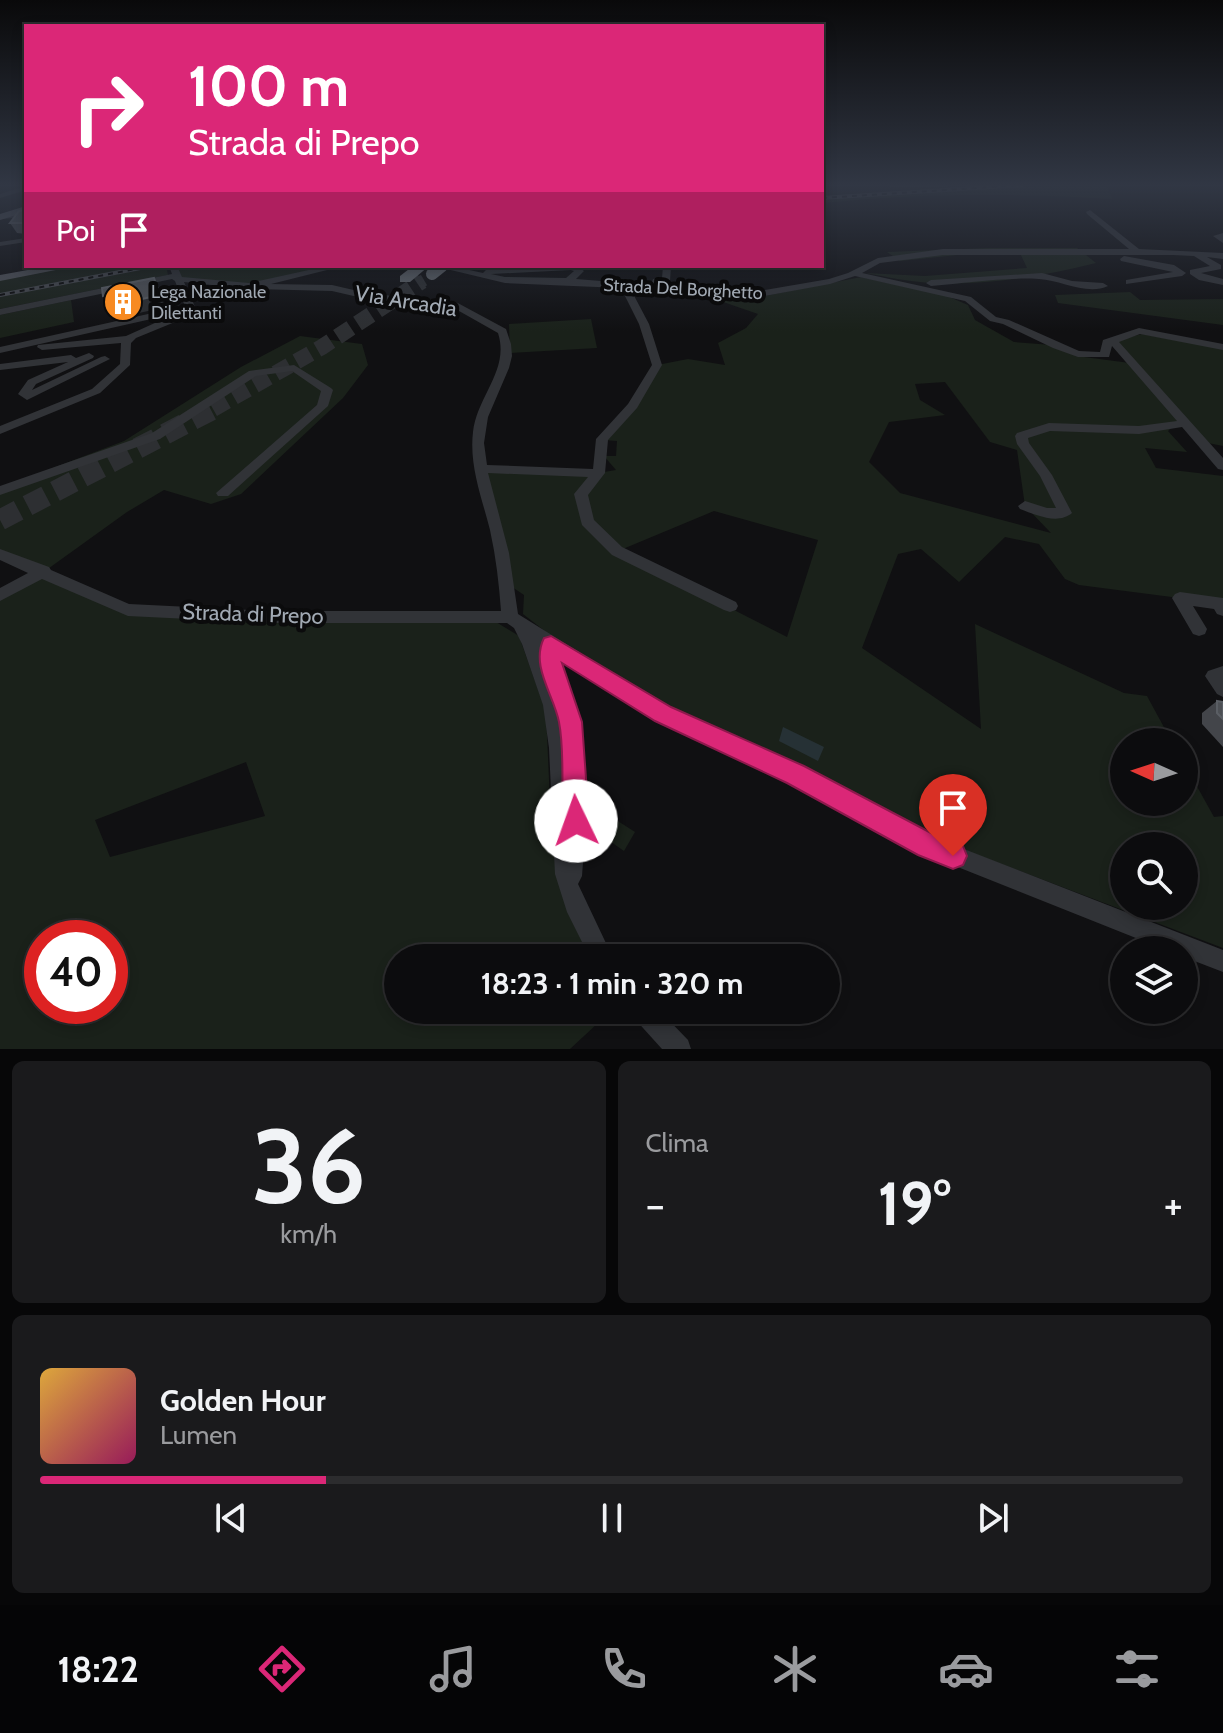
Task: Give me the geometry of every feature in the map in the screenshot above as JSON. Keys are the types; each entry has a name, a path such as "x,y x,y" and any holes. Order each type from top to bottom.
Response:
{"main road":[{"path":"0,278 58,268"}],"street":[{"path":"1116,234 1138,253"},
{"path":"1223,235 1217,236 1223,241"},
{"path":"0,244 24,240"},
{"name":"Strada Del Borghetto","path":"474,273 505,280 655,285 766,295 830,281 878,261 943,252 1190,253 1223,256"},
{"path":"1099,253 1171,267 1182,273 1129,282"},
{"path":"1190,253 1218,267 1193,272 1202,278 1223,282"},
{"path":"0,312 174,273 249,286 330,268"},
{"name":"Strada Del Borghetto","path":"429,270 474,273 556,268"},
{"name":"Strada Del Borghetto","path":"568,281 580,271 574,268"},
{"path":"655,285 666,281 667,268"},
{"path":"855,272 933,283 1042,276 1075,286 1103,286"},
{"path":"855,272 860,276 968,299 993,319 1078,354 1100,357 1105,355 1107,342 1139,331 1223,347"},
{"path":"174,273 191,308"},
{"path":"630,284 657,365 633,406 602,439 599,473 581,494 591,527 617,551 730,606"},
{"name":"Via Arcadia","path":"249,286 332,288 371,297 454,304 502,331 508,348 506,360 479,429 482,469 514,619 544,651"},
{"path":"37,342 38,346 48,349 128,339 184,316 191,308"},
{"path":"0,350 191,308"},
{"path":"0,430 96,391 122,369 128,339"},
{"path":"1113,341 1223,466"},
{"path":"0,367 126,352"},
{"path":"89,356 32,382 24,394 27,397 105,359"},
{"path":"0,491 156,436 253,373 294,368 327,390 322,406 223,493"},
{"path":"1025,506 1046,513 1065,513 1021,436 1049,427 1139,430 1186,423"},
{"path":"482,469 599,473"},
{"name":"Strada di Prepo","path":"0,554 128,610 273,617 499,614 514,619"},
{"path":"0,595 44,571"},
{"path":"1199,629 1180,598 1219,603 1223,610"},
{"path":"544,651 571,722 576,821 573,871 568,884 594,944"},
{"path":"544,651 663,714 796,774 927,845 1223,961"},
{"path":"1223,673 1214,676 1223,689"},
{"path":"655,1024 679,1049"}],"shaded area":[{"path":"1077,248 1096,263 1036,276 954,284 865,273 925,276 1027,268 1020,253 986,252 900,261 887,252"},
{"path":"62,268 136,268 0,294 0,279"},
{"path":"151,268 166,268 168,275 0,309 0,296"},
{"path":"173,268 332,268 260,284 176,279"},
{"path":"861,277 947,296 968,305 975,320 1014,342 1052,345 1084,357 1130,363 1179,420 1168,431 1187,452 1145,448 1156,468 1223,476 1223,607 1218,603 1079,585 1065,579 1039,544 1005,537 959,582 921,549 898,554 862,648 981,729 975,624 1124,693 1147,696 1164,728 1110,728 1110,816 1198,816 1198,788 1214,817 1223,816 1223,948 1149,920 1198,920 1198,832 1110,832 1110,905 925,835 666,708 555,639 523,614 524,595 506,583 482,469 598,473 616,470 604,456 616,456 617,441 604,440 657,365 688,359 725,365 718,343 746,328 758,314 700,294 755,298","holes":["945,382 990,442 1017,450 1025,506 1051,533 900,493 869,462 889,422 945,415 920,400 915,384","714,511 818,540 787,637 618,551"]},
{"path":"1130,292 1140,300 1223,299 1223,325 1058,303 1055,295"},
{"path":"71,300 74,322 0,338 0,315"},
{"path":"591,319 597,348 510,353 509,324"},
{"path":"1142,334 1223,349 1223,446 1208,443 1114,341"},
{"path":"300,336 362,344 368,365 343,398 241,494 211,504 164,490 127,512 45,571 112,605 496,622 519,636 546,712 551,825 563,897 586,944 384,944 384,1024 597,1024 570,1049 0,1049 0,595 44,571 0,554 0,488 124,441 241,367","holes":["246,762 265,816 110,857 95,820"]},
{"path":"783,727 824,747 818,761 779,741"},
{"path":"599,809 635,832 624,851 588,826"}],"building":[{"path":"154,278 160,295 124,303 124,292 103,296 102,288"},
{"path":"1217,701 1223,702 1223,719 1217,713"}],"tunnel":[{"path":"419,283 424,280"},
{"path":"213,409 322,347 422,281"},
{"path":"0,520 217,407"}],"railway":[{"path":"0,295 141,268"}],"place":[{"name":"Lega Nazionale Dilettanti","path":"123,302"}],"route":[{"path":"576,821 571,722 551,669 551,645 663,714 727,746 796,774 953,856"}]}
